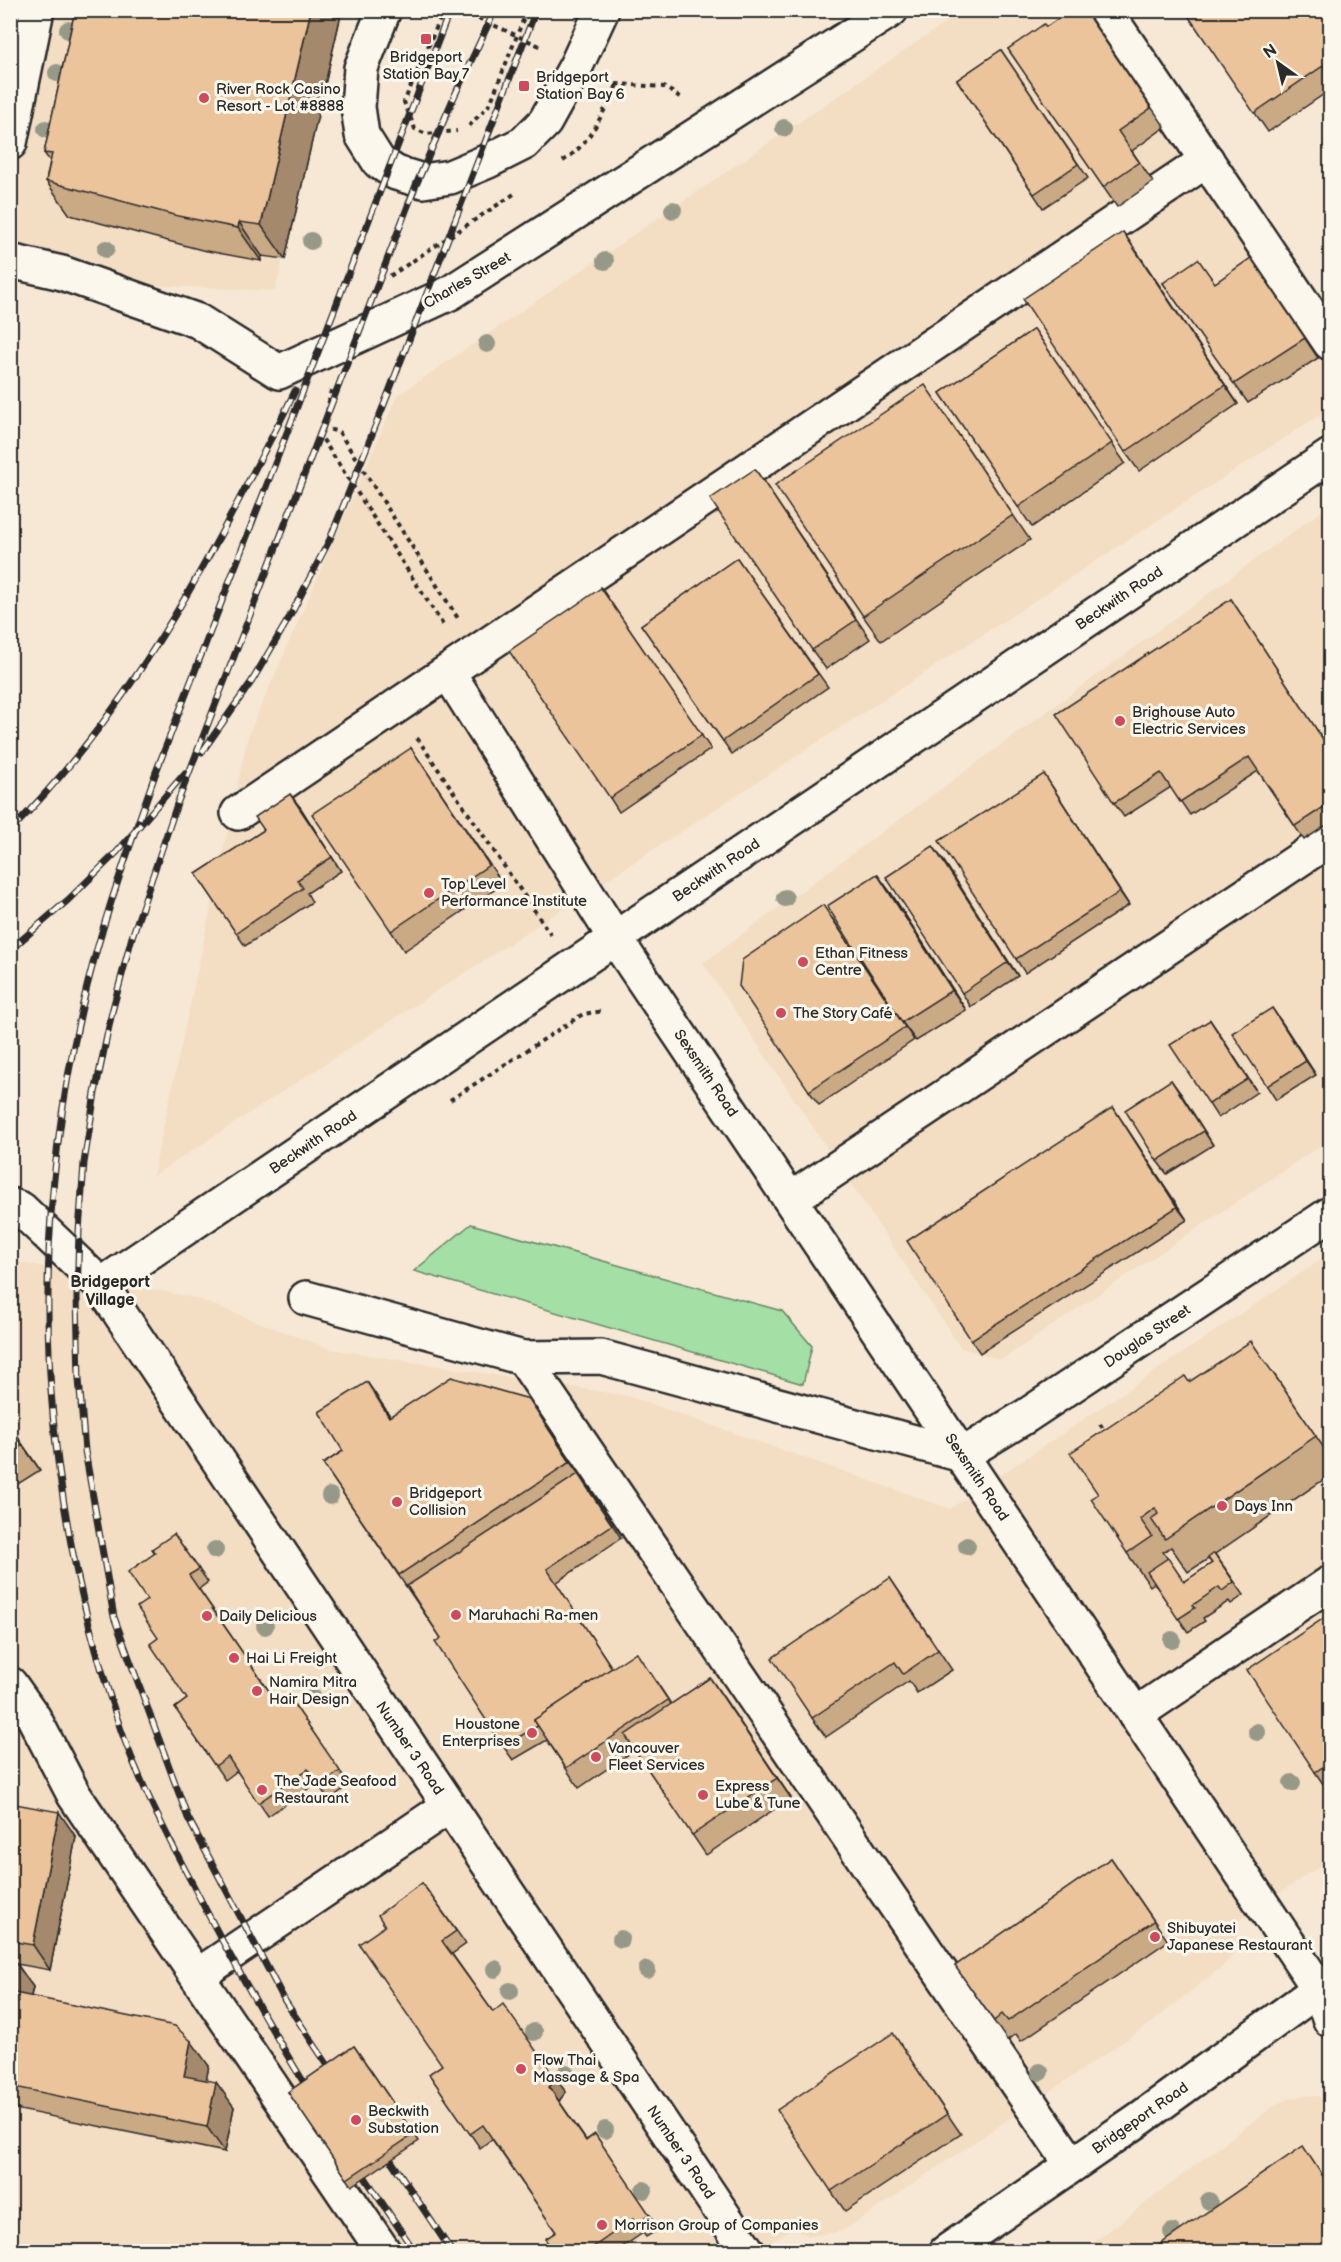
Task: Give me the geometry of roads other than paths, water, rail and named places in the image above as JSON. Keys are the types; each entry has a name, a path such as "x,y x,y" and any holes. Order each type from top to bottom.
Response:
{"street":[{"path":"10,142 37,10"},
{"path":"384,10 361,68 358,107 362,135 379,162 396,173 423,181 450,177 524,143 545,122 576,66 602,10"},
{"name":"Charles Street","path":"10,261 62,273 198,321 279,372 450,293 891,10"},
{"path":"1105,10 1330,343"},
{"path":"238,813 1207,160"},
{"name":"Beckwith Road","path":"101,1285 1330,456"},
{"name":"Sexsmith Road","path":"448,672 615,938 1136,1714 1325,1985 1330,2020"},
{"path":"791,1199 1330,839"},
{"name":"Number 3 Road","path":"10,1205 21,1209 101,1285 748,2252"},
{"name":"Douglas Street","path":"962,1455 1026,1416 1330,1214"},
{"path":"306,1298 523,1358 600,1357 962,1455"},
{"path":"523,1358 1072,2164"},
{"path":"1136,1714 1286,1632 1330,1583"},
{"path":"10,1684 34,1718 74,1795 384,2252"},
{"path":"197,1976 449,1806"},
{"name":"Bridgeport Road","path":"946,2252 1141,2118 1325,1985"}],"railway":[{"path":"312,2096 235,1964 154,1808 121,1730 94,1642 73,1553 58,1464 50,1374 48,1284 53,1194 64,1103 81,1012 96,951 125,861 156,772 450,10"},
{"path":"337,2079 285,2001 188,1818 114,1617 85,1451 79,1379 77,1298 84,1163 95,1093 112,1012 132,937 177,804 416,185 495,10"},
{"path":"202,752 252,681 289,618 330,539 536,10"},
{"path":"10,831 79,753 140,670 194,583 295,391"},
{"path":"10,950 68,900 117,852 185,773"},
{"path":"382,2147 452,2252"},
{"path":"356,2164 415,2252"}],"place":[{"name":"Bridgeport Station Bay 7","path":"426,39"},
{"name":"Bridgeport Station Bay 6","path":"524,86"},
{"name":"River Rock Casino Resort - Lot #8888","path":"204,98"},
{"name":"Brighouse Auto Electric Services","path":"1120,721"},
{"name":"Top Level Performance Institute","path":"429,893"},
{"name":"Ethan Fitness Centre","path":"803,962"},
{"name":"The Story Café","path":"781,1013"},
{"name":"Bridgeport Collision","path":"397,1502"},
{"name":"Days Inn","path":"1222,1506"},
{"name":"Maruhachi Ra-men","path":"456,1615"},
{"name":"Daily Delicious","path":"207,1616"},
{"name":"Hai Li Freight","path":"234,1658"},
{"name":"Namira Mitra Hair Design","path":"257,1691"},
{"name":"Houstone Enterprises","path":"532,1733"},
{"name":"Vancouver Fleet Services","path":"596,1757"},
{"name":"The Jade Seafood Restaurant","path":"262,1790"},
{"name":"Express Lube & Tune","path":"703,1795"},
{"name":"Shibuyatei Japanese Restaurant","path":"1155,1937"},
{"name":"Flow Thai Massage & Spa","path":"521,2069"},
{"name":"Beckwith Substation","path":"356,2120"},
{"name":"Morrison Group of Companies","path":"602,2225"}],"district":[{"name":"Bridgeport Village","path":"110,1290"}]}
